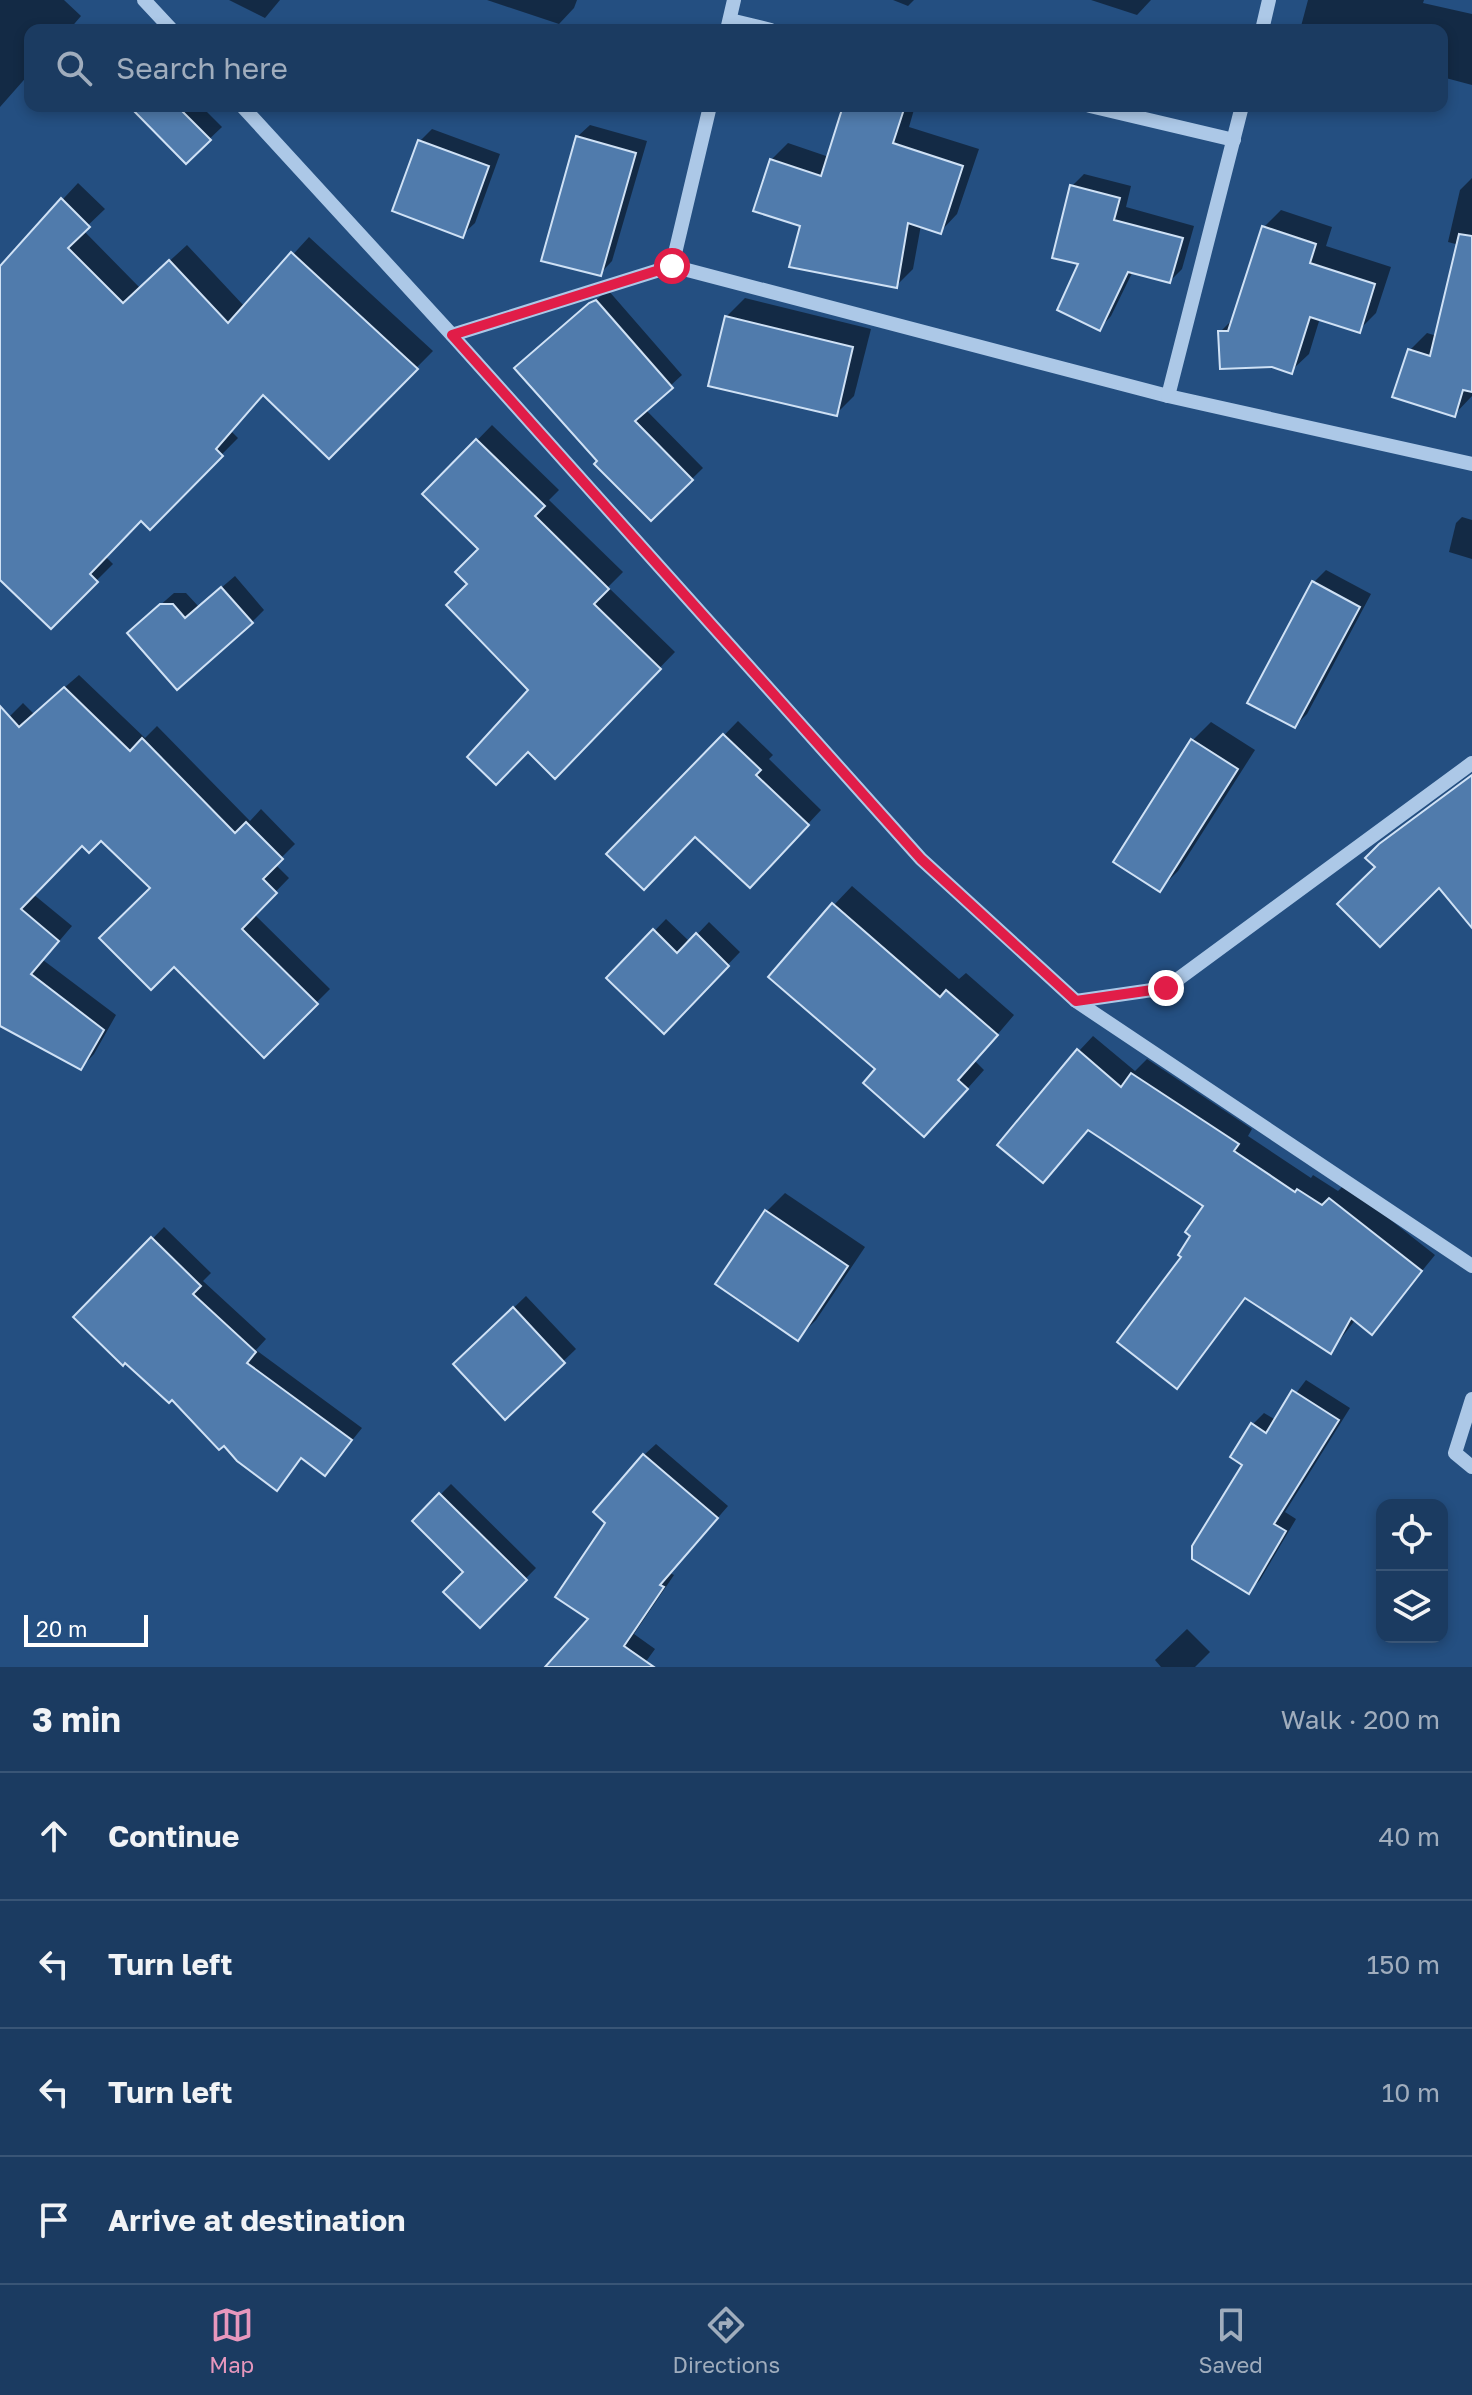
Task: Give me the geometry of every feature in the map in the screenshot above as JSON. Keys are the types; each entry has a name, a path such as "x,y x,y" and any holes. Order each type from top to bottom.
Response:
{"street":[{"path":"144,0 166,24"},
{"path":"728,24 734,0"},
{"path":"1263,24 1269,0"},
{"path":"248,112 452,335 921,859 1076,1001 1472,1266"},
{"path":"672,266 709,112"},
{"path":"1115,112 1234,140"},
{"path":"1168,396 1241,112"},
{"path":"452,335 672,266 1168,396 1472,464"},
{"path":"1076,1001 1166,988 1472,763"},
{"path":"1472,1399 1455,1453 1472,1467"}],"building":[{"path":"135,112 183,112 211,140 186,164"},
{"path":"841,112 903,112 893,143 963,166 941,234 908,223 897,288 789,267 800,226 753,211 770,159 821,176"},
{"path":"576,136 636,153 601,276 541,261"},
{"path":"418,140 489,166 463,238 392,211"},
{"path":"1070,185 1120,198 1114,220 1183,238 1170,283 1128,272 1100,331 1057,310 1078,264 1052,258"},
{"path":"61,198 90,227 68,248 123,303 169,260 228,323 291,252 418,369 329,459 263,395 216,449 223,456 150,530 141,521 90,574 98,582 51,629 0,580 0,266"},
{"path":"1262,226 1316,244 1310,263 1375,284 1360,333 1310,317 1292,374 1272,367 1220,369 1218,331 1228,331"},
{"path":"1459,234 1472,236 1472,392 1463,390 1455,417 1392,397 1408,349 1430,356"},
{"path":"596,300 673,388 635,421 693,480 651,521 594,464 597,461 514,368"},
{"path":"725,316 853,347 837,416 708,386"},
{"path":"476,439 545,506 535,516 609,589 594,604 661,669 555,779 528,752 496,785 467,757 528,690 446,605 467,584 455,572 478,549 422,494"},
{"path":"1312,581 1360,607 1295,728 1247,703"},
{"path":"221,587 253,623 177,690 127,633 160,604 173,604 185,618"},
{"path":"64,687 130,751 142,738 235,833 246,822 283,859 263,879 277,893 242,929 318,1004 264,1058 174,967 151,990 99,938 150,888 101,841 89,853 82,846 21,909 59,941 31,974 104,1030 81,1070 0,1026 0,706 19,727"},
{"path":"723,734 761,770 756,775 809,825 750,888 695,837 644,890 606,854"},
{"path":"1191,739 1238,769 1160,892 1113,862"},
{"path":"1472,775 1472,928 1439,888 1380,947 1337,904 1375,867 1365,858 1379,844"},
{"path":"832,903 940,997 946,990 998,1035 958,1080 968,1089 924,1137 863,1083 875,1069 768,977"},
{"path":"653,929 677,953 696,933 729,966 664,1034 606,978"},
{"path":"1077,1049 1121,1087 1131,1073 1239,1144 1234,1151 1295,1192 1297,1189 1322,1205 1329,1198 1422,1271 1372,1335 1351,1318 1331,1354 1245,1298 1177,1389 1117,1342 1181,1257 1178,1255 1190,1236 1185,1232 1203,1206 1088,1130 1043,1183 997,1145"},
{"path":"765,1210 848,1266 798,1341 715,1284"},
{"path":"151,1237 201,1286 193,1294 256,1352 247,1363 352,1440 325,1476 301,1458 277,1491 237,1461 224,1446 219,1450 172,1400 169,1403 125,1363 123,1366 73,1317"},
{"path":"513,1307 565,1363 505,1420 453,1364"},
{"path":"1292,1390 1339,1420 1274,1524 1286,1531 1249,1594 1192,1559 1192,1546 1242,1465 1230,1457 1251,1423 1266,1433"},
{"path":"643,1454 718,1518 660,1585 664,1587 624,1646 654,1667 545,1667 588,1619 555,1597 605,1523 593,1512"},
{"path":"439,1493 527,1580 480,1628 443,1592 463,1572 412,1521"}],"route":[{"path":"672,266 452,335 921,859 1076,1001 1166,988"}]}
